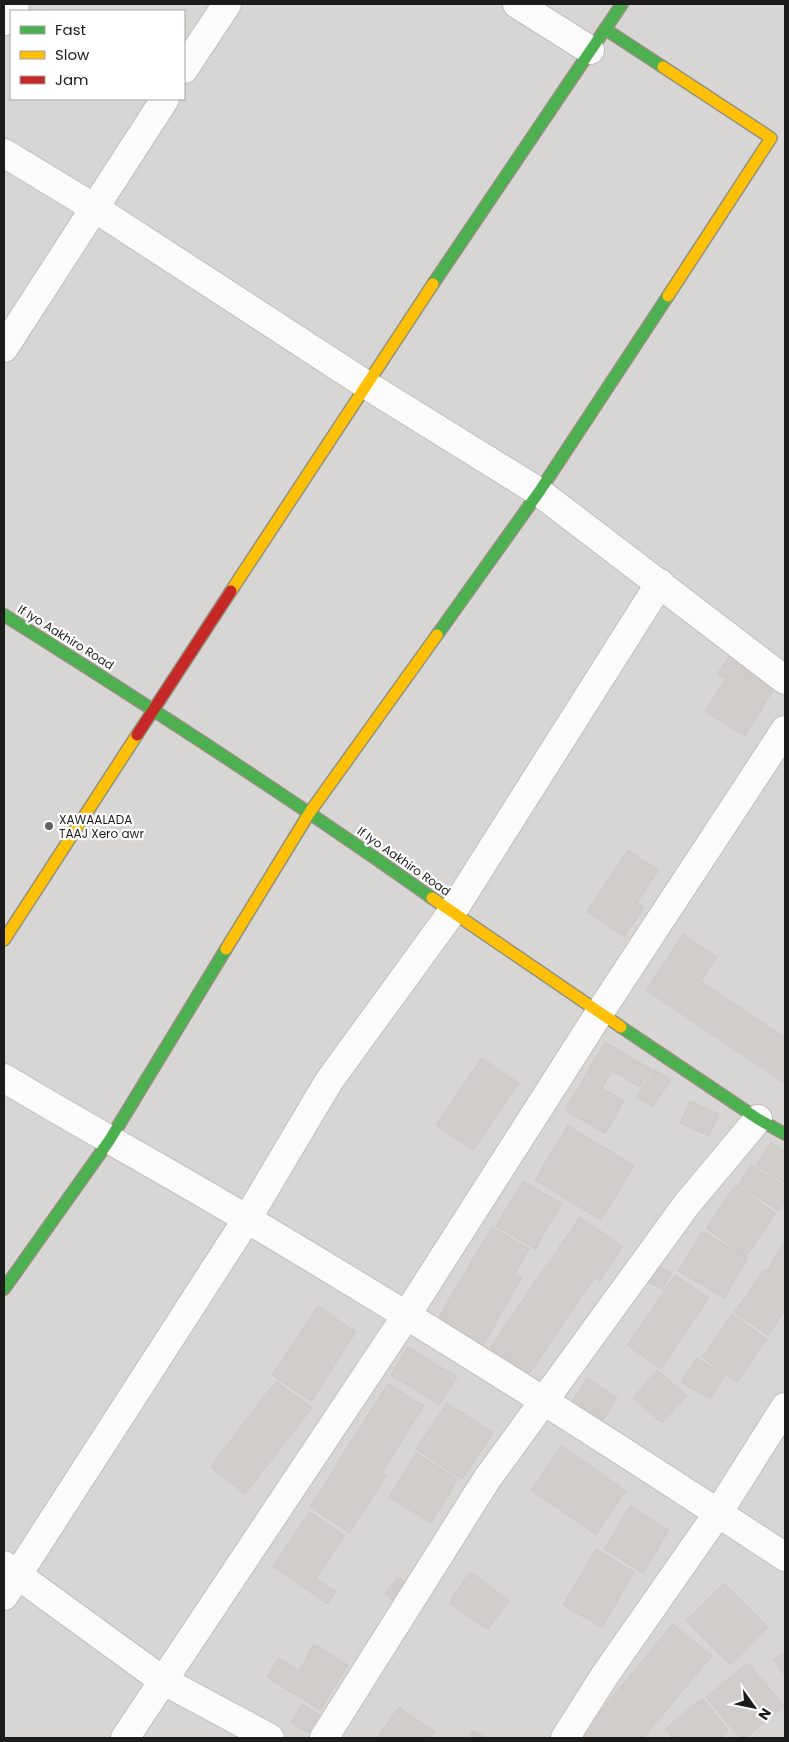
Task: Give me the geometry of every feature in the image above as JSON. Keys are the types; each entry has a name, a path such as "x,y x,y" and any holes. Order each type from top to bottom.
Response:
{"street":[{"path":"185,67 227,4"},
{"path":"4,1289 109,1141 310,812 539,492 771,138 597,39 517,4"},
{"path":"4,940 365,384 622,4"},
{"path":"4,348 163,100"},
{"path":"4,153 93,207 365,384 539,492 785,680"},
{"path":"270,1738 162,1680 8,1579 247,1219 330,1081 452,912 660,583"},
{"name":"If Iyo Aakhiro Road","path":"4,614 154,709 310,812 452,912 758,1119 785,1134"},
{"path":"125,1738 406,1316 600,1012 785,730"},
{"path":"4,1078 109,1141 247,1219 544,1400 785,1557"},
{"path":"324,1738 488,1479 687,1204 758,1119"},
{"path":"565,1738 606,1675 718,1513 785,1407"}],"shaded area":[{"path":"4,4 785,4 785,1738 4,1738"}],"building":[{"path":"731,653 778,682 745,736 705,712 726,679 717,674"},
{"path":"628,850 659,870 637,903 644,908 624,937 587,912"},
{"path":"683,934 717,957 701,981 785,1037 785,1083 646,990"},
{"path":"605,1042 651,1069 640,1087 612,1071 602,1088 624,1101 605,1134 565,1110"},
{"path":"482,1058 519,1083 473,1150 436,1125"},
{"path":"654,1069 671,1080 653,1107 637,1097"},
{"path":"690,1101 719,1114 709,1136 680,1123"},
{"path":"568,1125 634,1166 601,1220 535,1180"},
{"path":"771,1142 785,1151 785,1183 756,1165"},
{"path":"751,1165 785,1186 785,1201 779,1211 739,1185"},
{"path":"523,1181 562,1204 535,1249 496,1226"},
{"path":"736,1185 776,1214 746,1256 706,1228"},
{"path":"580,1217 623,1246 600,1281 556,1251"},
{"path":"492,1227 529,1249 515,1274 522,1278 483,1345 438,1318"},
{"path":"702,1231 748,1258 724,1298 678,1271"},
{"path":"785,1240 785,1280 768,1270"},
{"path":"555,1253 594,1279 526,1378 488,1351"},
{"path":"657,1265 671,1273 663,1289 648,1282"},
{"path":"765,1269 785,1283 785,1310 768,1335 734,1312"},
{"path":"675,1275 709,1298 661,1369 627,1345"},
{"path":"318,1306 356,1332 311,1401 272,1375"},
{"path":"732,1314 767,1339 737,1382 702,1357"},
{"path":"408,1347 457,1377 439,1405 391,1375"},
{"path":"696,1358 725,1375 710,1399 681,1382"},
{"path":"657,1370 687,1395 662,1423 633,1398"},
{"path":"587,1378 617,1398 602,1421 572,1401"},
{"path":"276,1381 312,1408 245,1494 210,1467"},
{"path":"388,1383 424,1406 381,1473 386,1476 350,1533 310,1507"},
{"path":"447,1403 493,1433 462,1479 416,1449"},
{"path":"562,1446 626,1491 596,1535 531,1490"},
{"path":"416,1453 458,1479 431,1523 389,1497"},
{"path":"630,1506 669,1530 643,1573 604,1549"},
{"path":"310,1512 345,1536 316,1578 336,1592 327,1604 273,1566"},
{"path":"596,1549 634,1572 602,1628 563,1605"},
{"path":"470,1572 509,1600 488,1630 449,1603"},
{"path":"398,1577 410,1585 397,1604 385,1594"},
{"path":"724,1583 768,1627 731,1665 686,1621"},
{"path":"673,1624 712,1656 643,1738 579,1737"},
{"path":"314,1644 348,1665 320,1710 267,1677 279,1658 299,1671"},
{"path":"785,1652 785,1676 774,1660"},
{"path":"748,1663 784,1706 746,1738 740,1738 706,1697"},
{"path":"702,1698 728,1730 719,1738 673,1738 665,1729"},
{"path":"302,1704 320,1715 308,1733 291,1722"},
{"path":"399,1707 435,1732 431,1738 377,1738"},
{"path":"474,1730 486,1738 468,1738"}],"traffic: fast":[{"path":"433,284 622,4"},
{"path":"605,29 663,67"},
{"path":"437,635 539,492 668,296"},
{"path":"4,615 220,754 432,898"},
{"path":"4,1289 109,1141 226,949"},
{"path":"621,1027 758,1119 785,1134"}],"traffic: slow":[{"path":"663,67 771,138 668,296"},
{"path":"231,591 433,284"},
{"path":"226,949 310,812 437,635"},
{"path":"4,940 137,735"},
{"path":"432,898 621,1027"}],"traffic: jam":[{"path":"137,735 231,591"}],"place":[{"name":"XAWAALADA TAAJ Xero awr","path":"49,826"}]}
